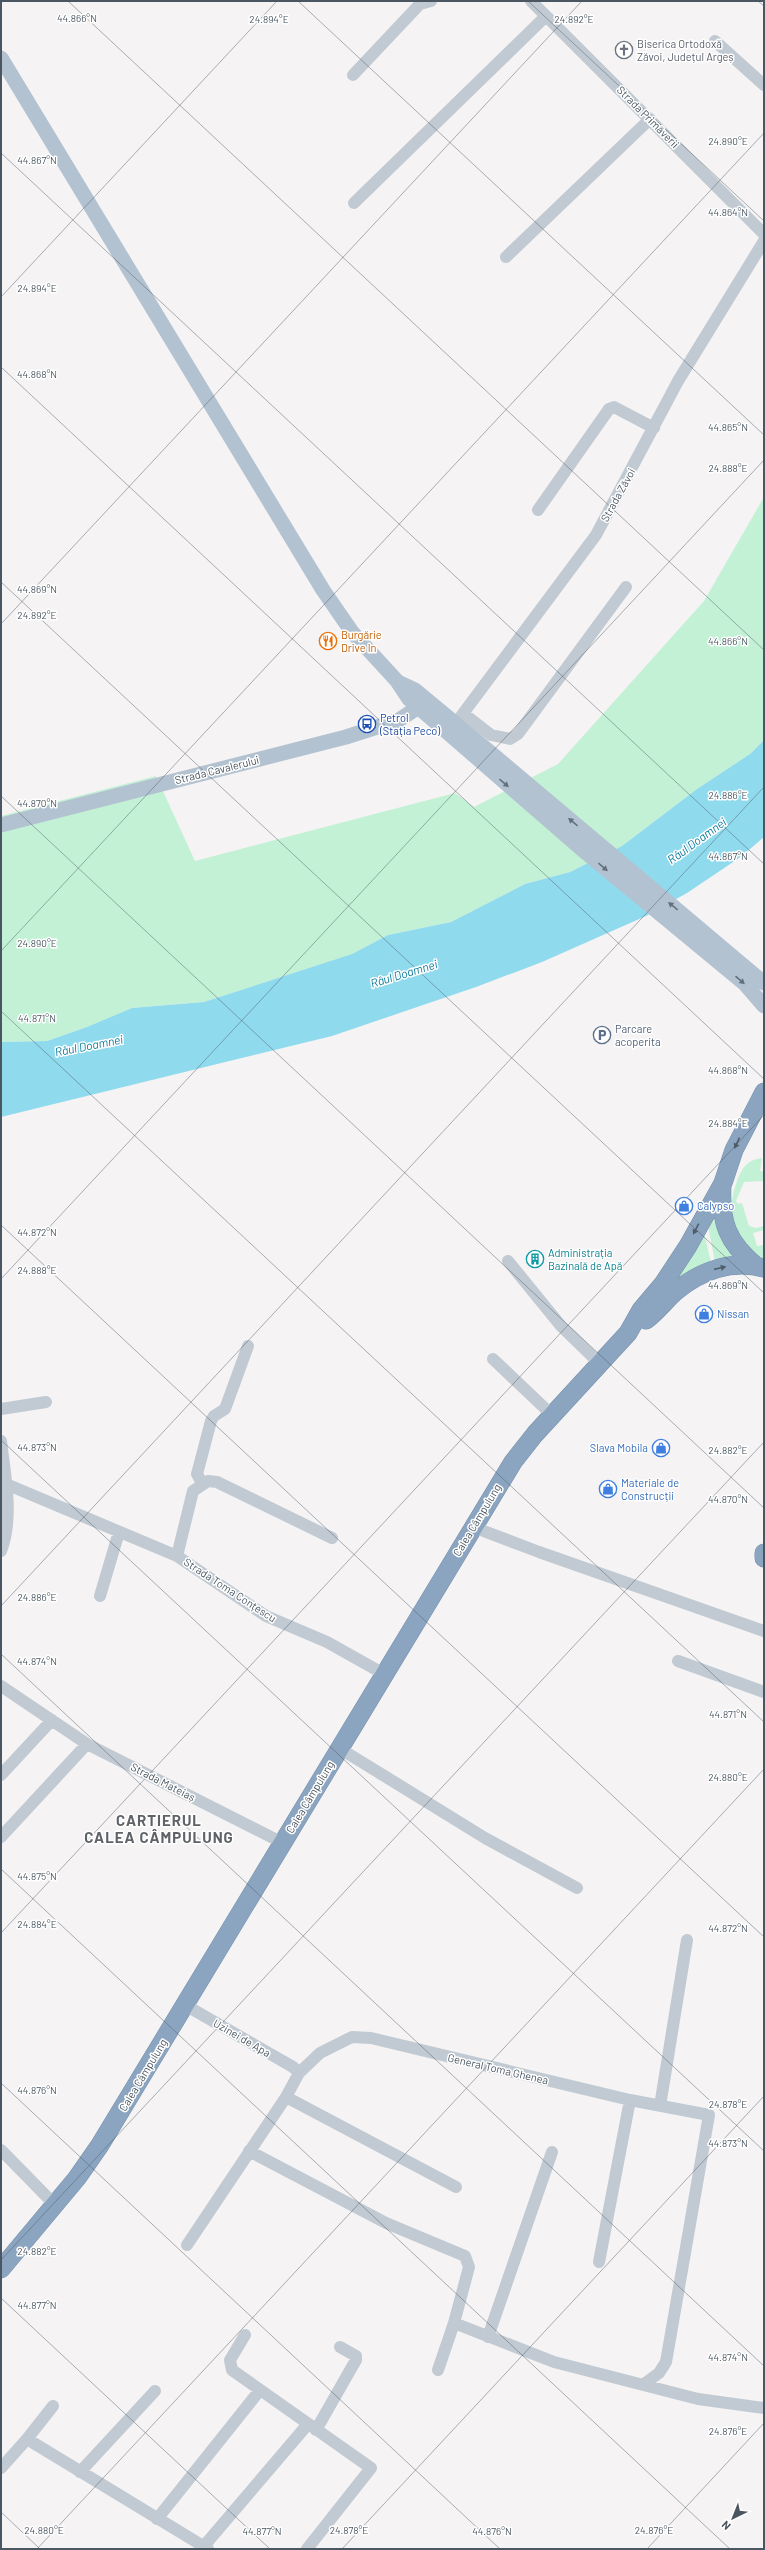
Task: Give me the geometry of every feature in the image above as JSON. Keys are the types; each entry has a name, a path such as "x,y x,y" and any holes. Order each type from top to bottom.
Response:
{"highway":[{"name":"Calea Câmpulung","path":"1,2269 55,2205 100,2145 513,1462 552,1415 628,1333 688,1246 723,1183 734,1150 763,1091"},
{"path":"723,1183 721,1207 728,1233 740,1252 760,1267"},
{"name":"Calea Câmpulung","path":"628,1333 652,1315 674,1293 698,1276 714,1269 734,1265 760,1267"},
{"path":"764,1553 764,1558"}],"main road":[{"path":"1,58 323,590 352,632 397,681 409,699 423,705 456,724 480,753 699,937 764,983"},
{"name":"Strada Cavalerului","path":"1,825 346,737 399,720 423,705"},
{"path":"699,937 745,984 764,1006"}],"street":[{"path":"353,75 420,4 431,1"},
{"name":"Strada Primăverii","path":"531,1 764,234"},
{"path":"354,203 546,16"},
{"path":"715,41 764,85"},
{"path":"506,257 650,119"},
{"name":"Strada Zăvoi","path":"456,724 596,535 678,381 764,241"},
{"path":"538,510 609,409 614,407 654,428"},
{"path":"456,724 491,735 510,738 518,734 626,587"},
{"path":"508,1261 561,1326 600,1364"},
{"path":"202,1483 197,1474 211,1421 214,1416 225,1409 248,1346"},
{"path":"493,1359 552,1415"},
{"path":"1,1409 46,1402"},
{"path":"1,1442 6,1484 5,1535 1,1551"},
{"path":"177,1556 193,1491 202,1483 208,1481 217,1482 332,1538"},
{"name":"Strada Toma Conțescu","path":"6,1484 177,1556 266,1616 327,1642 384,1674"},
{"path":"474,1527 539,1552 764,1630"},
{"path":"100,1596 119,1532"},
{"path":"678,1661 764,1692"},
{"name":"Strada Mateiaș","path":"1,1686 87,1744 282,1843"},
{"path":"1,1775 52,1720"},
{"path":"1,1837 87,1744"},
{"path":"339,1748 485,1838 577,1888"},
{"path":"660,2106 687,1940"},
{"name":"Uzinei de Apa","path":"185,2005 293,2067 298,2073"},
{"name":"General Toma Ghenea","path":"298,2073 320,2053 352,2037 371,2038 630,2100 709,2115 666,2362 659,2373 644,2384"},
{"path":"187,2245 286,2097 298,2073"},
{"path":"286,2097 456,2186"},
{"path":"600,2262 630,2100"},
{"path":"1,2150 55,2205"},
{"path":"249,2151 386,2223 465,2256 469,2267 454,2323 438,2370"},
{"path":"488,2337 552,2152"},
{"path":"454,2323 554,2362 698,2399 764,2408"},
{"path":"246,2335 230,2360 230,2367 260,2390 371,2468 307,2549"},
{"path":"27,2439 206,2548 312,2427 356,2360 356,2356 340,2347"},
{"path":"157,2519 260,2390"},
{"path":"80,2472 155,2392"},
{"path":"1,2468 27,2439 53,2406"}],"green space":[{"path":"764,497 764,740 750,754 697,789 622,846 570,872 525,884 451,922 388,935 352,954 204,1002 132,1008 87,1027 47,1041 1,1042 1,816 156,776 195,861 455,793 474,807 558,764 704,601"},
{"path":"762,1158 760,1171 764,1171 764,1181 744,1182 736,1201 738,1204 742,1203 749,1226 756,1228 764,1226 764,1230 753,1233 757,1246 764,1245 764,1260 753,1253 738,1236 732,1216 733,1193 741,1172 746,1165 752,1161"},
{"path":"714,1216 723,1239 735,1260 715,1262 708,1226"},
{"path":"704,1232 711,1263 672,1285"}],"water":[{"name":"Râul Doamnei","path":"764,740 764,837 742,856 687,893 646,916 542,962 476,987 332,1036 1,1117 1,1042 47,1041 87,1027 132,1008 204,1002 352,954 388,935 451,922 525,884 570,872 622,846 697,789 750,754"}],"place":[{"name":"Biserica Ortodoxă Zăvoi, Județul Argeș","path":"624,50"},
{"name":"Burgărie Drive In","path":"328,641"},
{"name":"Petrol (Stația Peco)","path":"367,724"},
{"name":"Parcare acoperita","path":"602,1035"},
{"name":"Calypso","path":"684,1206"},
{"name":"Administrația Bazinală de Apă","path":"535,1259"},
{"name":"Nissan","path":"704,1314"},
{"name":"Slava Mobila","path":"661,1448"},
{"name":"Materiale de Construcții","path":"608,1489"}],"district":[{"name":"CARTIERUL CALEA CÂMPULUNG","path":"159,1830"}]}
